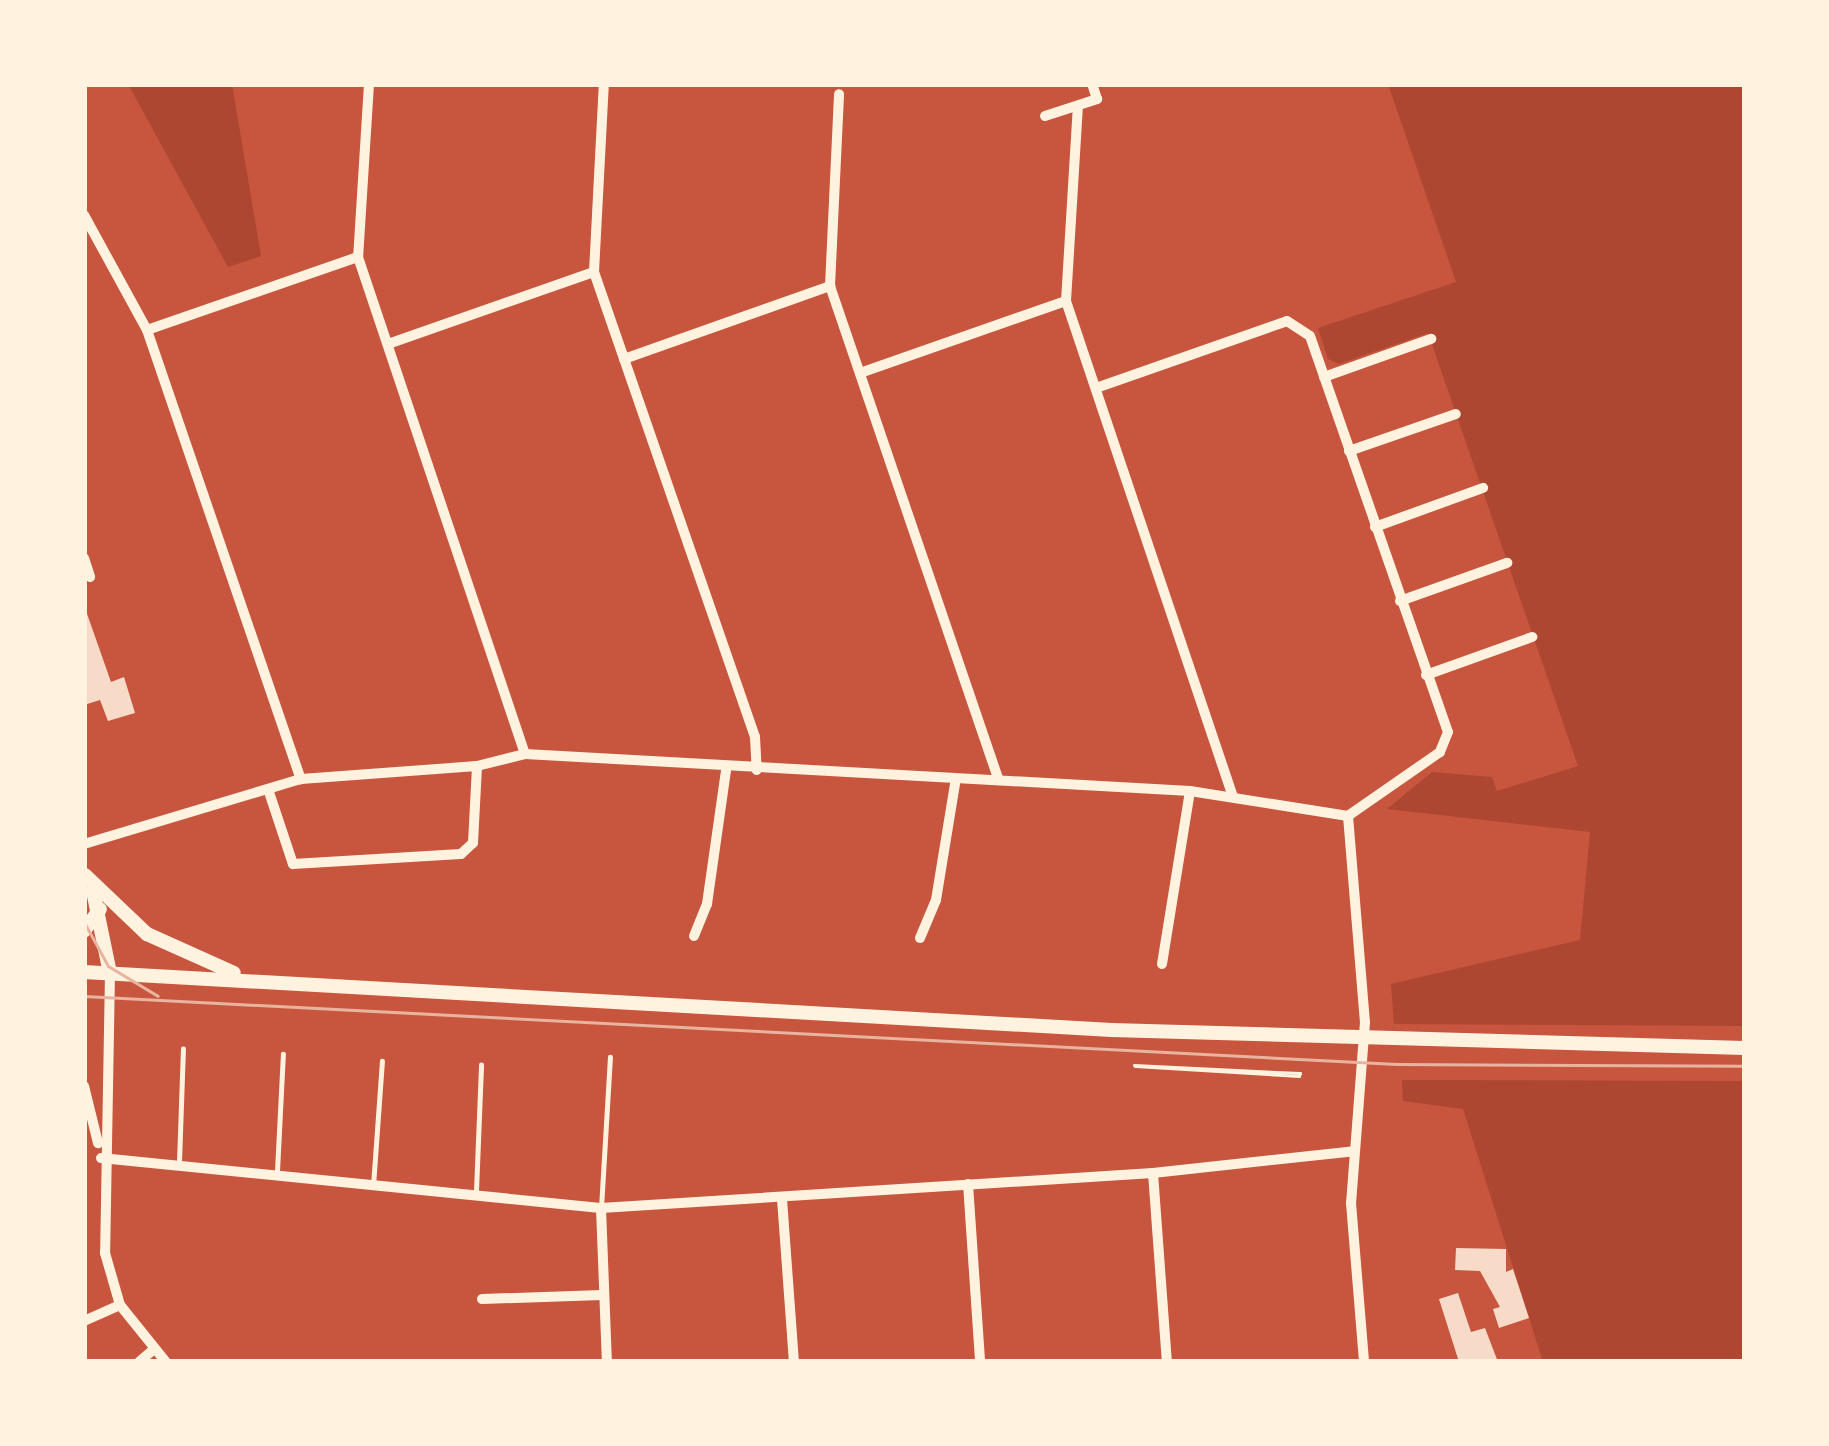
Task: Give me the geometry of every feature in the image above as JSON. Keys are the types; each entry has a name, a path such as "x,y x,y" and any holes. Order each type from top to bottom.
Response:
{"street":[{"path":"370,84 358,257 525,754"},
{"path":"604,84 594,272 755,737 757,770"},
{"path":"1045,116 1097,99 1091,84"},
{"path":"839,94 830,286 998,778"},
{"path":"1078,106 1066,302 1234,797"},
{"path":"84,215 148,330 302,779"},
{"path":"148,330 358,257"},
{"path":"388,344 594,272"},
{"path":"624,358 830,286"},
{"path":"860,373 1066,302"},
{"path":"84,844 302,779 477,766 525,754 955,784 998,778 1190,791 1348,817 1446,745 1310,335 1287,321 1096,388"},
{"path":"1324,377 1431,339"},
{"path":"1349,452 1456,415"},
{"path":"1375,526 1483,488"},
{"path":"84,558 90,577"},
{"path":"1400,601 1507,563"},
{"path":"1426,675 1532,637"},
{"path":"268,792 288,859 302,866 460,854 473,843 477,766"},
{"path":"694,936 707,904 726,770"},
{"path":"920,938 936,899 955,784"},
{"path":"1162,964 1190,791"},
{"path":"1348,817 1363,1040 1354,1151 1364,1362"},
{"path":"85,874 147,934 187,958 256,980"},
{"path":"85,874 100,909 110,973 101,1158 105,1253 121,1305 166,1362"},
{"path":"84,931 100,909"},
{"path":"84,972 1363,1040 1745,1048"},
{"path":"84,1086 101,1158"},
{"path":"101,1158 601,1208 1153,1173 1354,1151"},
{"path":"1153,1173 1167,1362"},
{"path":"968,1184 980,1362"},
{"path":"782,1199 794,1362"},
{"path":"601,1208 607,1362"},
{"path":"482,1299 602,1295"},
{"path":"84,1321 121,1305"},
{"path":"139,1362 153,1350"}],"lane":[{"path":"178,1168 183,1049"},
{"path":"277,1177 283,1054"},
{"path":"601,1208 610,1058"},
{"path":"373,1186 382,1061"},
{"path":"476,1197 481,1065"}],"path":[{"path":"1134,1065 1300,1073 1300,1076 1135,1066 1134,1065"}],"shaded area":[{"path":"128,84 232,84 261,256 228,267"},
{"path":"1388,84 1745,84 1745,1026 1394,1024 1391,984 1580,940 1590,832 1387,809 1432,772 1492,777 1497,791 1578,766 1428,333 1339,364 1328,359 1318,328 1456,282"},
{"path":"1402,1080 1745,1081 1745,1362 1543,1362 1463,1109 1403,1101"}],"building":[{"path":"85,608 111,682 124,677 135,713 108,721 100,700 84,705"},
{"path":"1456,1248 1506,1249 1506,1272 1513,1269 1529,1318 1499,1328 1493,1309 1500,1307 1480,1271 1455,1270"},
{"path":"1458,1293 1471,1332 1485,1328 1498,1362 1459,1362 1439,1299"}],"tram line":[{"path":"84,922 108,966 158,996"},
{"path":"84,996 1396,1064 1745,1066"}]}
